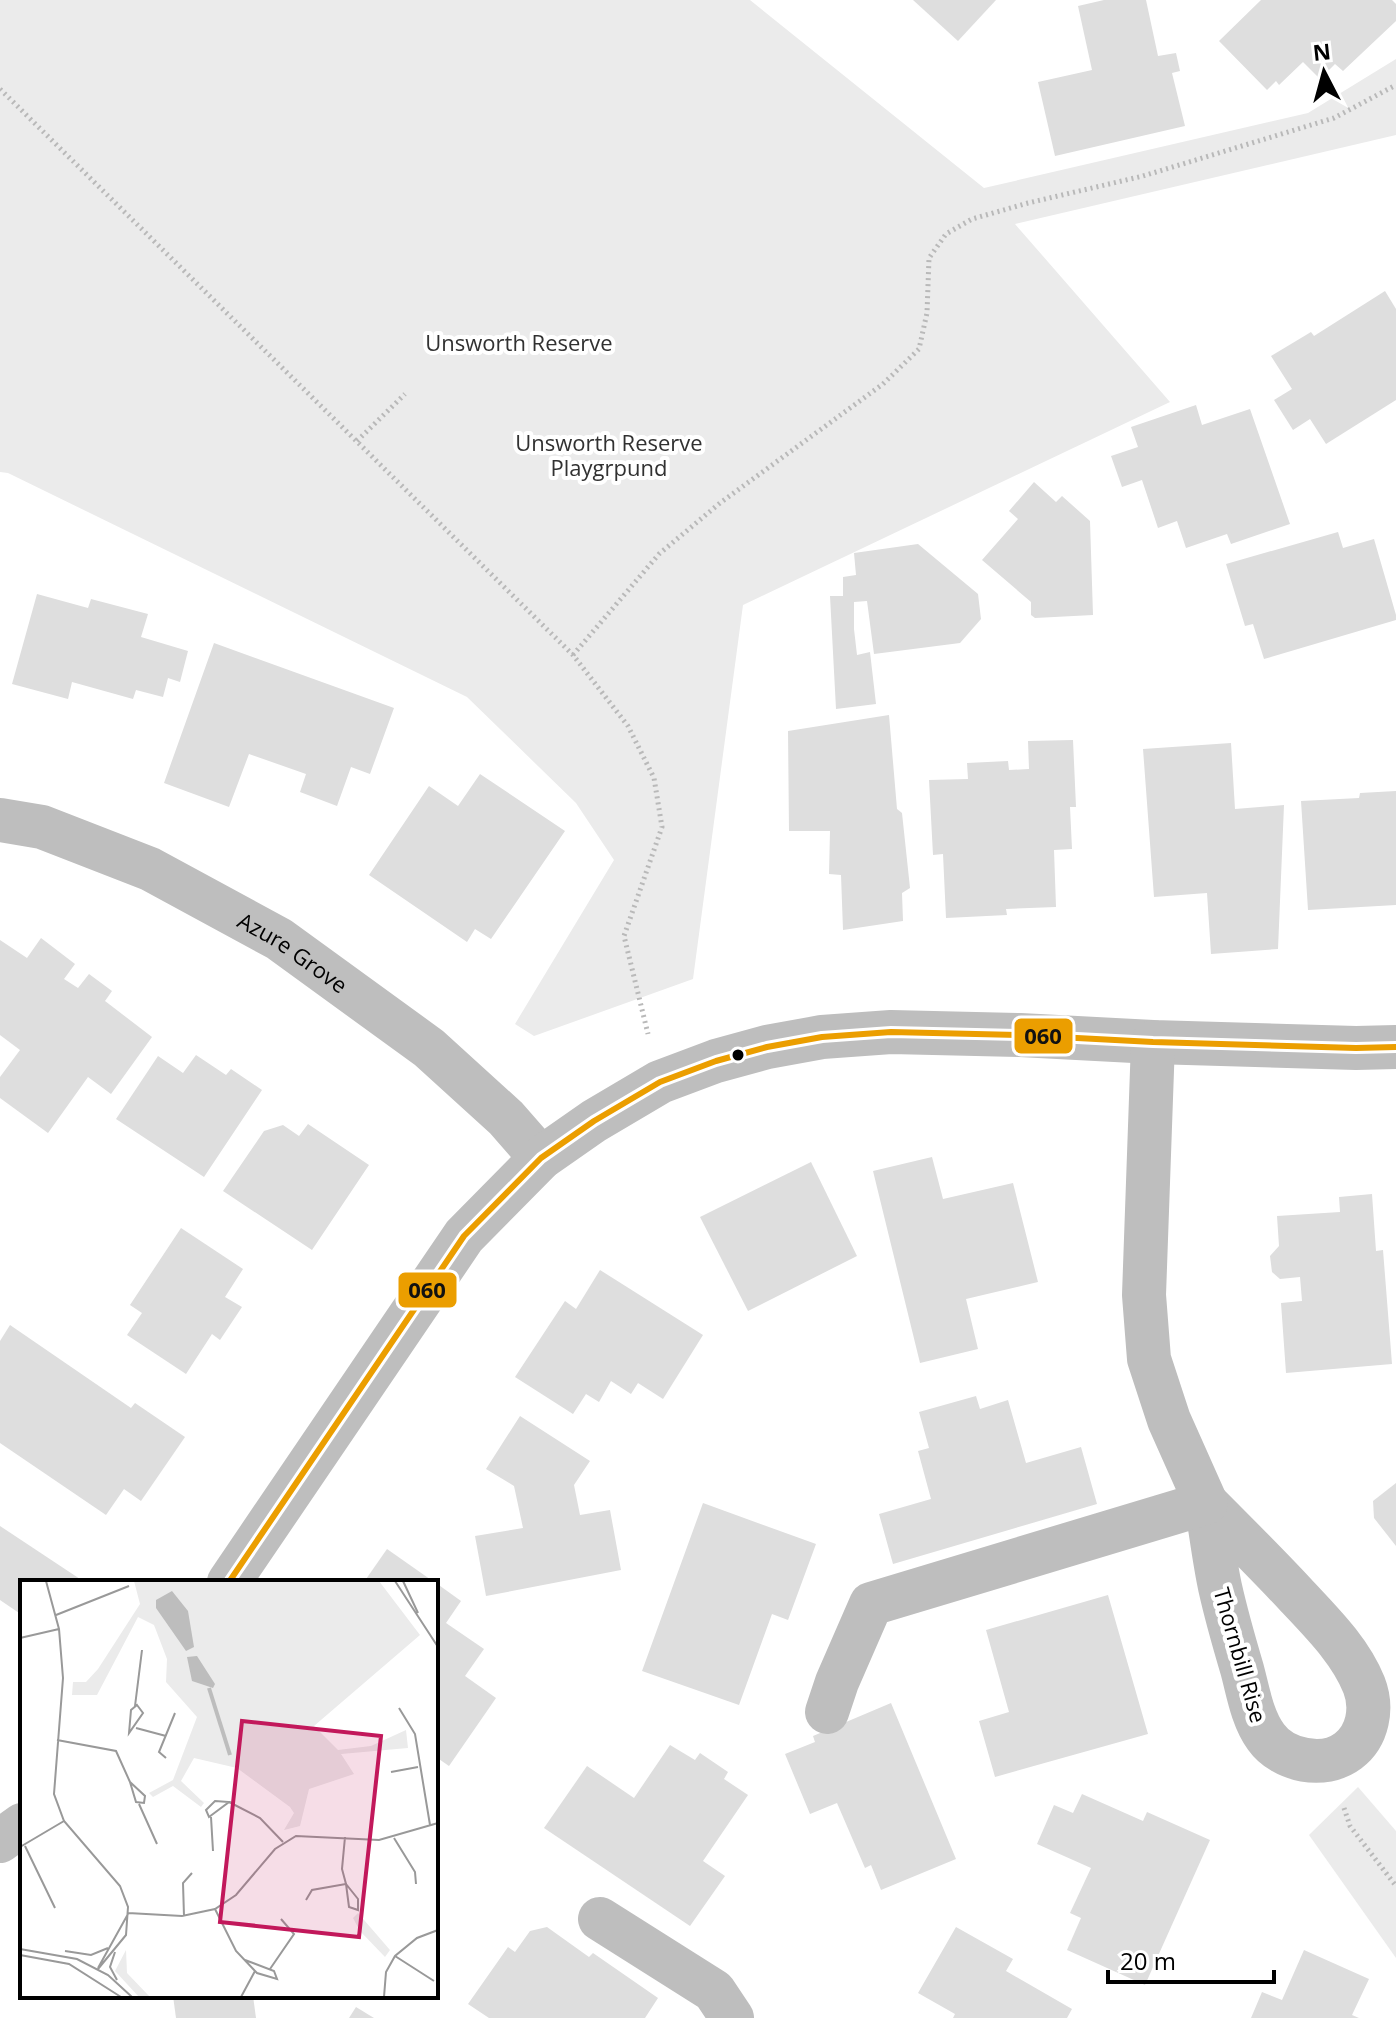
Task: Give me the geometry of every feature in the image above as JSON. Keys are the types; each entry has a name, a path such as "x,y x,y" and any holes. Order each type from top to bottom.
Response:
{"street":[{"name":"Azure Grove","path":"0,820 42,827 150,869 279,939 429,1048 506,1118 541,1158"},
{"path":"230,1580 464,1236 541,1158 594,1121 660,1082 716,1061 767,1047 835,1036 905,1032 1153,1042 1396,1047"},
{"name":"Thornbill Rise","path":"1153,1042 1144,1295 1149,1359 1169,1420 1206,1503 1220,1586 1258,1722 1276,1748 1288,1755 1308,1760 1330,1759 1349,1751 1368,1721 1369,1702 1364,1685 1343,1646 1206,1503"},
{"path":"827,1712 871,1604 1206,1503"},
{"path":"0,1841 20,1826"},
{"path":"600,1919 714,1991 732,2018"}],"path":[{"path":"573,655 659,554 720,503 883,384 919,349 927,313 929,258 946,234 972,219 1143,176 1334,118 1396,85"},
{"path":"0,89 573,655 628,726 654,778 662,827 624,936 660,1082"},
{"path":"357,441 405,394"},
{"path":"1343,1804 1350,1826 1396,1886"}],"green space":[{"name":"Unsworth Reserve","path":"0,0 750,0 984,188 1308,113 1396,59 1396,135 1015,224 1170,402 743,605 693,979 534,1036 515,1024 614,860 576,803 467,697 8,473 0,472"},
{"path":"1358,1787 1396,1831 1396,1958 1309,1835"}],"building":[{"path":"913,0 996,0 958,41"},
{"path":"1104,0 1146,0 1158,56 1176,53 1180,71 1172,73 1185,126 1055,156 1038,82 1092,70 1078,6"},
{"path":"1261,0 1392,0 1396,4 1396,21 1343,71 1335,64 1320,79 1303,62 1279,85 1276,81 1267,90 1219,41"},
{"path":"1385,291 1396,309 1396,400 1326,444 1310,419 1293,430 1274,400 1292,389 1271,356 1311,332 1314,336"},
{"path":"1196,405 1202,425 1250,409 1290,524 1231,544 1227,534 1186,548 1177,521 1158,528 1142,480 1122,487 1111,456 1138,447 1131,427"},
{"path":"1034,482 1056,502 1062,496 1090,521 1093,615 1035,618 1031,615 1031,602 982,560 1018,519 1009,511"},
{"path":"1338,532 1343,548 1374,539 1396,620 1264,659 1253,624 1245,626 1226,564"},
{"path":"918,544 978,594 981,619 960,643 874,654 867,601 854,602 857,655 870,652 876,704 836,709 830,596 843,596 843,577 856,575 854,553"},
{"path":"37,594 88,608 91,599 148,614 141,637 188,651 180,682 168,678 163,697 136,690 133,699 72,682 68,699 12,684"},
{"path":"214,643 394,708 370,774 351,767 337,806 300,792 306,774 249,754 229,807 164,783"},
{"path":"889,715 897,809 902,813 910,888 902,893 903,921 843,930 841,875 829,874 830,831 789,831 788,731"},
{"path":"1073,740 1076,807 1070,807 1072,849 1054,850 1056,907 1006,909 1007,915 946,918 943,854 933,855 929,780 968,779 967,763 1008,761 1009,770 1029,769 1028,741"},
{"path":"1231,743 1235,809 1284,805 1278,949 1211,954 1207,893 1154,897 1143,749"},
{"path":"480,774 565,831 491,939 475,929 467,942 369,875 429,786 458,806"},
{"path":"1396,791 1396,905 1308,910 1301,801 1359,798 1360,793"},
{"path":"41,938 75,964 64,979 78,988 89,974 112,991 105,1001 152,1037 111,1094 88,1077 48,1133 0,1098 0,1077 20,1050 0,1035 0,940 27,958"},
{"path":"196,1055 226,1075 231,1069 262,1090 204,1177 116,1119 158,1056 183,1073"},
{"path":"308,1124 369,1165 312,1250 223,1191 264,1131 283,1125 299,1136"},
{"path":"932,1157 943,1199 1013,1183 1038,1282 966,1299 978,1349 920,1363 873,1171"},
{"path":"811,1162 857,1256 748,1311 700,1217"},
{"path":"1372,1194 1376,1251 1383,1250 1392,1364 1286,1373 1281,1303 1302,1301 1300,1277 1280,1279 1272,1272 1270,1256 1279,1246 1277,1216 1340,1212 1339,1197"},
{"path":"181,1228 243,1269 225,1297 242,1307 220,1340 212,1334 186,1374 127,1335 142,1313 130,1305"},
{"path":"600,1270 703,1335 663,1399 638,1383 631,1394 611,1381 599,1402 586,1394 573,1414 515,1377 565,1301 576,1309"},
{"path":"10,1325 131,1408 135,1403 185,1437 141,1501 124,1489 106,1515 0,1443 0,1341"},
{"path":"976,1396 980,1409 1008,1400 1026,1463 1081,1447 1097,1504 893,1564 879,1514 931,1499 918,1451 929,1448 919,1412"},
{"path":"520,1416 590,1461 574,1485 580,1515 610,1510 621,1570 486,1596 475,1536 523,1528 514,1486 486,1469"},
{"path":"1396,1483 1396,1546 1374,1518 1373,1501"},
{"path":"703,1503 816,1544 788,1620 772,1614 739,1705 642,1671"},
{"path":"0,1526 80,1579 20,1580 20,1614 0,1600"},
{"path":"387,1549 431,1580 365,1580"},
{"path":"438,1584 461,1601 446,1623 484,1649 465,1676 496,1698 449,1766 438,1758"},
{"path":"1108,1595 1148,1734 995,1777 979,1721 1009,1712 986,1630"},
{"path":"891,1703 956,1859 881,1890 871,1865 865,1868 837,1803 810,1814 785,1754 815,1742 813,1736"},
{"path":"670,1745 695,1760 700,1753 728,1772 724,1779 748,1795 703,1861 725,1876 690,1926 544,1828 587,1766 634,1798"},
{"path":"1082,1794 1143,1821 1147,1812 1210,1840 1145,1985 1067,1950 1081,1918 1070,1913 1091,1868 1037,1844 1054,1805 1073,1813"},
{"path":"547,1927 589,1957 593,1953 658,1998 645,2018 489,2018 468,2004 508,1947 515,1952 530,1931"},
{"path":"956,1927 1013,1959 1006,1971 1072,2009 1067,2018 953,2018 955,2014 918,1993"},
{"path":"1304,1950 1369,1979 1352,2015 1359,2018 1251,2018 1262,1992 1282,2000"},
{"path":"173,1998 253,1998 256,2018 176,2018"},
{"path":"356,2007 374,2018 349,2018"}],"transit line":[{"name":"060","path":"230,1580 464,1236 541,1158 594,1121 660,1082 716,1061 767,1047 822,1037 891,1032 1396,1047"}],"park label":[{"name":"Unsworth Reserve Playgrpund","path":"609,454"}]}
